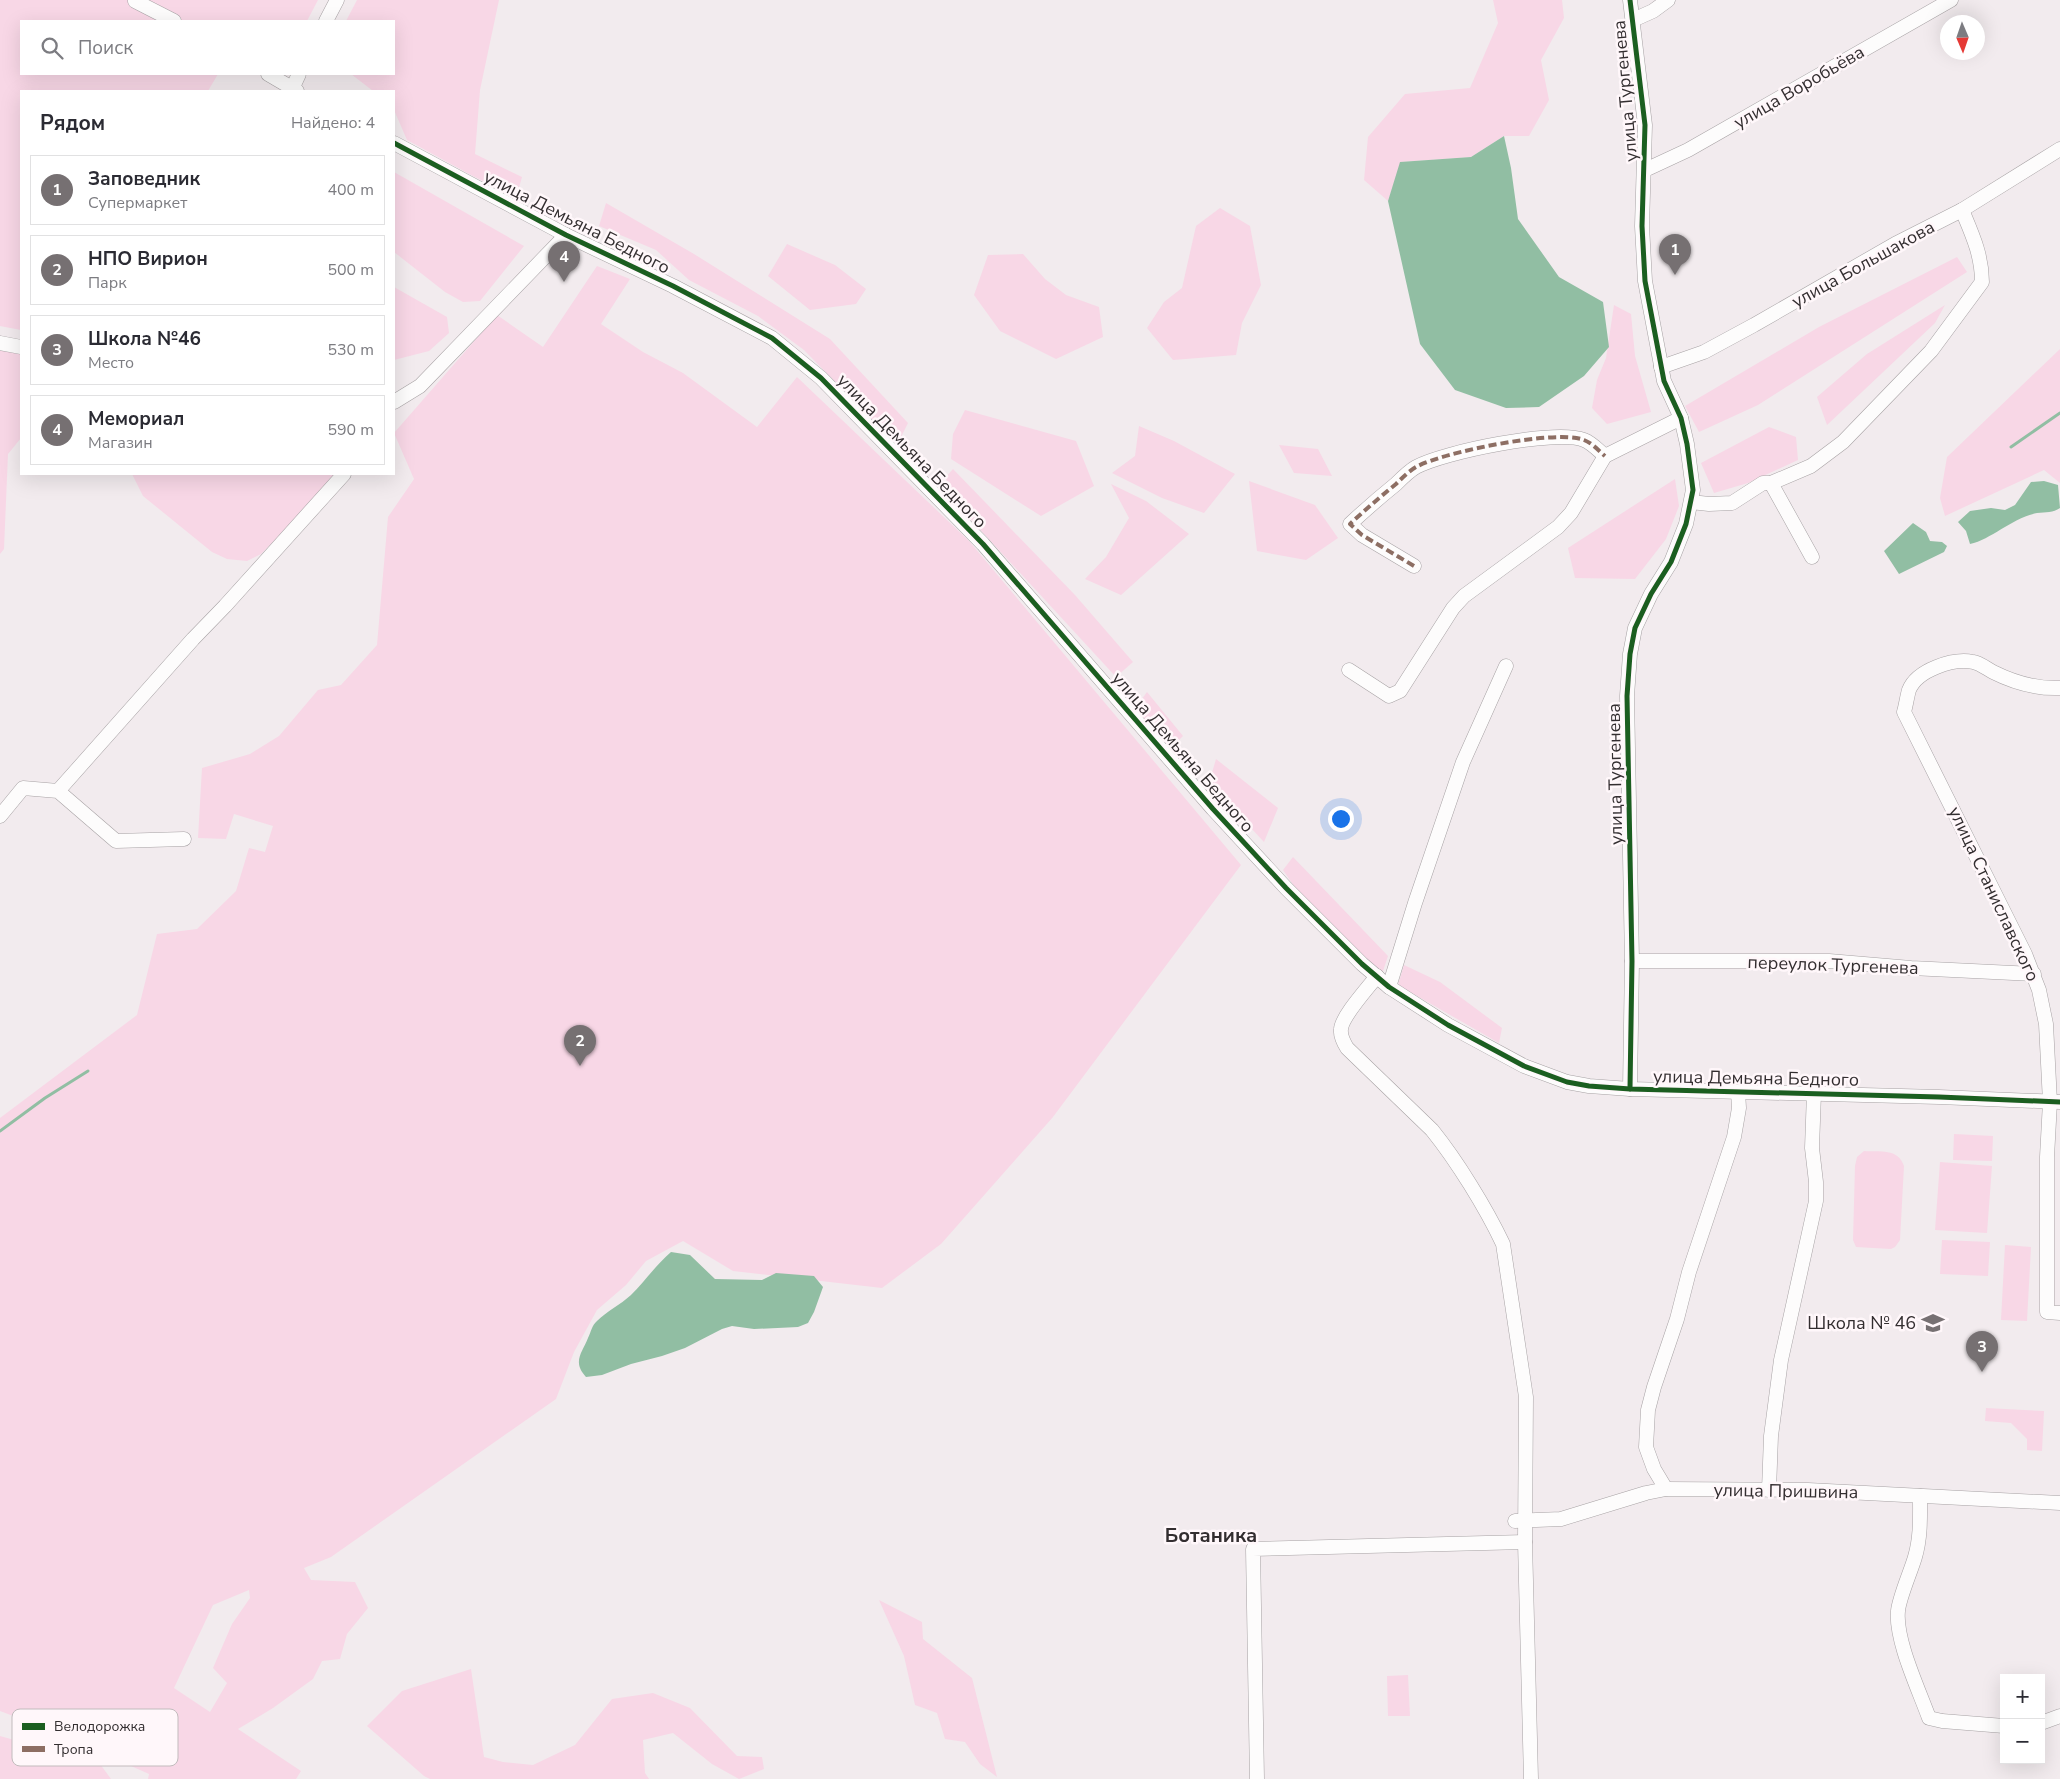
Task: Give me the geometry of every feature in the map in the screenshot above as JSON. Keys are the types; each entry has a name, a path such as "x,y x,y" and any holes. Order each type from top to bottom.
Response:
{"street":[{"path":"327,20 337,0"},
{"name":"улица Тургенева","path":"1630,0 1645,125 1642,226 1645,280 1664,381 1681,418 1687,444 1693,490 1686,524 1671,562 1651,594 1635,628 1630,654 1627,696 1632,961 1630,1089"},
{"path":"1633,20 1653,11 1668,0"},
{"name":"улица Воробьёва","path":"1645,170 1688,150 1951,0"},
{"path":"135,1 172,20"},
{"path":"270,75 294,90 300,75"},
{"name":"улица Демьяна Бедного","path":"395,144 566,235 673,286 772,338 821,378 983,544 1170,762 1286,888 1389,987 1448,1025 1524,1066 1566,1082 1589,1086 1630,1089 2055,1102"},
{"name":"улица Большакова","path":"1661,367 1704,352 1895,244 1962,210 2060,149"},
{"path":"1691,502 1709,504 1732,503 1763,483 1771,483 1811,466 1843,442 1931,351 1982,282 1979,252 1962,210"},
{"path":"395,401 420,386 566,235"},
{"path":"0,343 20,347"},
{"path":"1349,670 1389,696 1400,691 1453,608 1464,596 1558,527 1571,513 1605,456 1681,418"},
{"path":"1414,566 1362,535 1350,524 1415,467 1436,458 1529,440 1567,436 1583,439 1592,444 1605,456"},
{"path":"58,791 193,639 343,475"},
{"path":"1771,483 1812,557"},
{"name":"улица Станиславского","path":"2060,688 2047,688 2018,683 1974,662 1959,661 1938,666 1924,674 1910,688 1904,712 2034,974 2039,990 2046,1024 2055,1102 2047,1157 2047,1312 2060,1313"},
{"path":"1389,987 1415,903 1463,762 1506,666"},
{"path":"0,816 23,788 58,791 116,841 184,840"},
{"name":"переулок Тургенева","path":"1632,961 1829,961 1911,968 2034,974"},
{"path":"1377,976 1345,1019 1341,1029 1343,1041 1347,1048 1432,1130 1443,1144 1495,1226 1503,1244 1526,1397 1520,1521 1525,1542 1531,1779"},
{"path":"1666,1489 1654,1469 1646,1447 1648,1410 1654,1386 1677,1319 1689,1272 1734,1137 1739,1108 1738,1092"},
{"path":"1769,1490 1771,1436 1781,1360 1816,1201 1812,1148 1814,1094"},
{"name":"улица Пришвина","path":"1520,1521 1561,1519 1666,1489 1808,1490 2060,1503"},
{"path":"1920,1496 1920,1531 1916,1554 1898,1611 1904,1650 1928,1718 2000,1726"},
{"path":"1257,1779 1253,1549 1525,1542"},
{"path":"2045,1722 2060,1716"}],"shaded area":[{"path":"0,0 318,0 308,20 20,20 20,75 217,75 209,90 20,90 20,330 0,326"},
{"path":"357,0 499,0 480,90 475,154 522,177 516,198 407,140 395,112 395,90 372,90 352,75 395,75 395,20 347,20"},
{"path":"1493,0 1562,0 1564,18 1541,60 1549,100 1529,136 1504,136 1471,157 1401,162 1388,201 1364,180 1368,137 1405,94 1470,88 1498,23"},
{"path":"1504,136 1511,168 1518,219 1559,277 1603,302 1609,347 1584,376 1539,407 1506,408 1455,390 1420,344 1388,201 1400,162 1471,157"},
{"path":"395,173 524,246 480,301 463,302 445,292 395,253"},
{"path":"606,203 694,254 830,339 908,423 897,445 804,350 758,316 689,280 656,250 599,226"},
{"path":"1220,208 1250,226 1261,285 1242,323 1236,355 1173,360 1147,328 1164,302 1182,288 1196,226"},
{"path":"787,244 835,265 866,289 856,304 810,310 768,276"},
{"path":"1023,254 1045,279 1066,295 1099,307 1103,337 1056,359 1000,331 974,295 988,255"},
{"path":"1957,257 1967,272 1758,405 1699,432 1685,406 1819,327"},
{"path":"597,266 630,279 601,324 643,352 683,373 757,427 797,377 969,541 1241,865 1053,1117 941,1244 882,1288 733,1271 683,1241 646,1261 626,1285 597,1310 574,1352 556,1399 331,1557 304,1568 311,1580 355,1582 368,1608 347,1634 340,1659 322,1661 313,1679 273,1708 238,1729 301,1771 296,1779 148,1779 149,1774 131,1766 178,1766 178,1709 12,1709 12,1716 0,1711 0,1118 137,1015 157,934 197,929 236,891 249,848 265,852 273,826 234,814 226,839 198,838 202,768 250,754 279,736 318,690 341,685 377,645 388,517 414,479 395,432 497,315 543,347","holes":["249,1590 250,1598 232,1624 213,1668 227,1683 210,1712 174,1688 213,1605"]},
{"path":"395,288 447,317 449,333 429,351 395,360"},
{"path":"1614,305 1631,314 1635,356 1651,412 1607,424 1592,408 1597,380 1606,358"},
{"path":"1945,305 1935,323 1827,425 1817,397 1867,354"},
{"path":"0,347 20,351 20,439 8,454 4,549 0,554"},
{"path":"2060,349 2060,483 2044,470 1945,516 1940,498 1947,457"},
{"path":"965,410 1076,441 1094,486 1041,516 951,459 953,434"},
{"path":"1139,426 1174,441 1235,474 1204,513 1162,498 1112,473 1135,456"},
{"path":"1769,427 1796,437 1798,460 1748,483 1714,493 1701,463"},
{"path":"1279,445 1318,449 1332,476 1294,473"},
{"path":"953,469 1075,595 1133,662 1116,677 962,510 945,478"},
{"path":"132,475 335,475 261,554 247,561 227,559 212,552 143,496"},
{"path":"1675,479 1679,506 1666,539 1635,579 1575,578 1568,548"},
{"path":"1249,481 1315,505 1338,538 1306,560 1257,551"},
{"path":"2044,481 2058,485 2060,508 2052,512 2037,513 2019,519 1986,538 1970,544 1966,531 1958,522 1970,511 1991,508 2005,510 2015,505 2031,482"},
{"path":"1111,484 1146,501 1189,534 1121,595 1085,579 1106,557 1129,518"},
{"path":"1913,523 1926,532 1930,541 1942,542 1947,546 1944,552 1899,574 1884,551"},
{"path":"1147,692 1183,736 1169,750 1134,710"},
{"path":"1216,759 1278,808 1264,842 1209,783"},
{"path":"1293,857 1388,956 1382,974 1303,899 1283,870"},
{"path":"1404,965 1440,982 1502,1028 1499,1043 1398,985"},
{"path":"1954,1134 1993,1136 1992,1161 1953,1160"},
{"path":"1864,1151 1888,1152 1897,1156 1904,1166 1900,1240 1891,1249 1856,1247 1853,1240 1855,1166 1857,1157"},
{"path":"1940,1162 1992,1166 1987,1233 1935,1230"},
{"path":"1942,1240 1990,1242 1988,1276 1940,1274"},
{"path":"2005,1245 2031,1247 2027,1321 2001,1320"},
{"path":"671,1252 690,1255 715,1279 762,1280 776,1273 814,1276 823,1287 808,1323 798,1327 754,1329 732,1326 722,1329 685,1348 602,1375 586,1377 582,1372 579,1362 594,1324 631,1295"},
{"path":"1986,1408 2044,1411 2042,1451 2027,1450 2027,1439 2011,1423 1985,1421"},
{"path":"879,1600 922,1622 923,1639 972,1678 997,1777 980,1764 965,1742 945,1739 937,1713 915,1705 904,1656"},
{"path":"471,1669 484,1757 503,1762 533,1765 575,1745 612,1699 653,1693 690,1708 737,1756 762,1757 764,1769 739,1779 712,1764 673,1733 643,1740 645,1773 649,1779 430,1779 424,1776 367,1726 402,1691"},
{"path":"1408,1675 1410,1716 1388,1716 1387,1676"},
{"path":"0,1736 12,1739 12,1766 101,1766 111,1779 0,1779"}],"waterway":[{"path":"2011,447 2060,413"},
{"path":"0,1131 45,1098 88,1071"}],"marked path":[{"path":"1414,566 1362,535 1350,524 1416,467 1430,461 1474,449 1550,437 1570,437 1584,440 1605,456"}],"cycle path":[{"path":"1630,0 1645,125 1642,226 1645,281 1664,381 1681,418 1687,444 1693,490 1686,524 1671,562 1651,594 1635,628 1630,654 1627,696 1632,961 1630,1089"},
{"path":"395,144 566,235 673,286 772,338 821,378 983,544 1213,809 1286,888 1362,964 1389,987 1448,1025 1524,1066 1567,1082 1589,1086 1630,1089 2060,1102"}],"place":[{"name":"Заповедник","path":"1675,275"},
{"name":"Мемориал","path":"564,282"},
{"name":"НПО Вирион","path":"580,1066"},
{"name":"Школа № 46","path":"1933,1323"},
{"name":"Школа №46","path":"1982,1372"}],"district":[{"name":"Ботаника","path":"1211,1535"}]}
